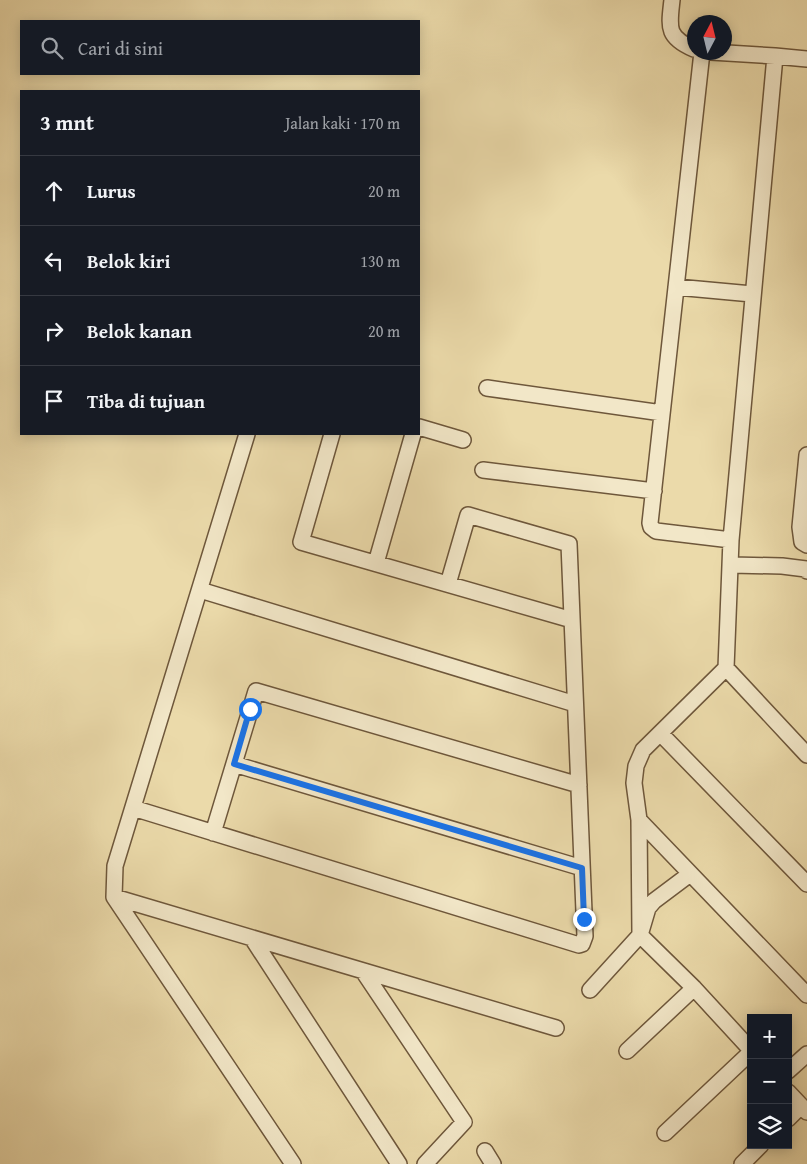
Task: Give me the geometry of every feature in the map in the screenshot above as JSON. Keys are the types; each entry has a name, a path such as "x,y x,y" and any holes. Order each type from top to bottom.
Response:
{"street":[{"path":"672,0 670,24 674,37 687,46"},
{"path":"732,53 807,59"},
{"path":"747,1047 694,988 640,935 639,820 634,783 636,766 643,750 726,668 731,540 775,56"},
{"path":"701,60 650,523 651,528 656,531 731,540"},
{"path":"676,287 752,294"},
{"path":"487,388 662,413"},
{"path":"420,428 463,440"},
{"path":"248,435 115,866 114,897 293,1164"},
{"path":"332,435 301,542 572,620"},
{"path":"376,563 413,435"},
{"path":"807,455 800,527 802,542 807,545"},
{"path":"483,470 654,491"},
{"path":"133,808 579,945 582,944 585,941 585,936 569,544 468,515 448,584"},
{"path":"731,565 782,566 806,569 807,571"},
{"path":"200,590 575,704"},
{"path":"726,668 807,756"},
{"path":"213,833 256,691 579,785"},
{"path":"661,734 807,884"},
{"path":"234,764 582,868"},
{"path":"639,820 807,995"},
{"path":"590,990 640,935 648,908 654,901 690,874"},
{"path":"114,897 556,1028"},
{"path":"252,938 399,1164"},
{"path":"363,971 464,1122 425,1164"},
{"path":"627,1052 694,988"},
{"path":"792,1067 807,1054"},
{"path":"665,1133 747,1055"},
{"path":"792,1096 804,1109 792,1116"},
{"path":"742,1164 757,1149"}],"route":[{"path":"250,709 234,764 582,868 584,919"}]}
